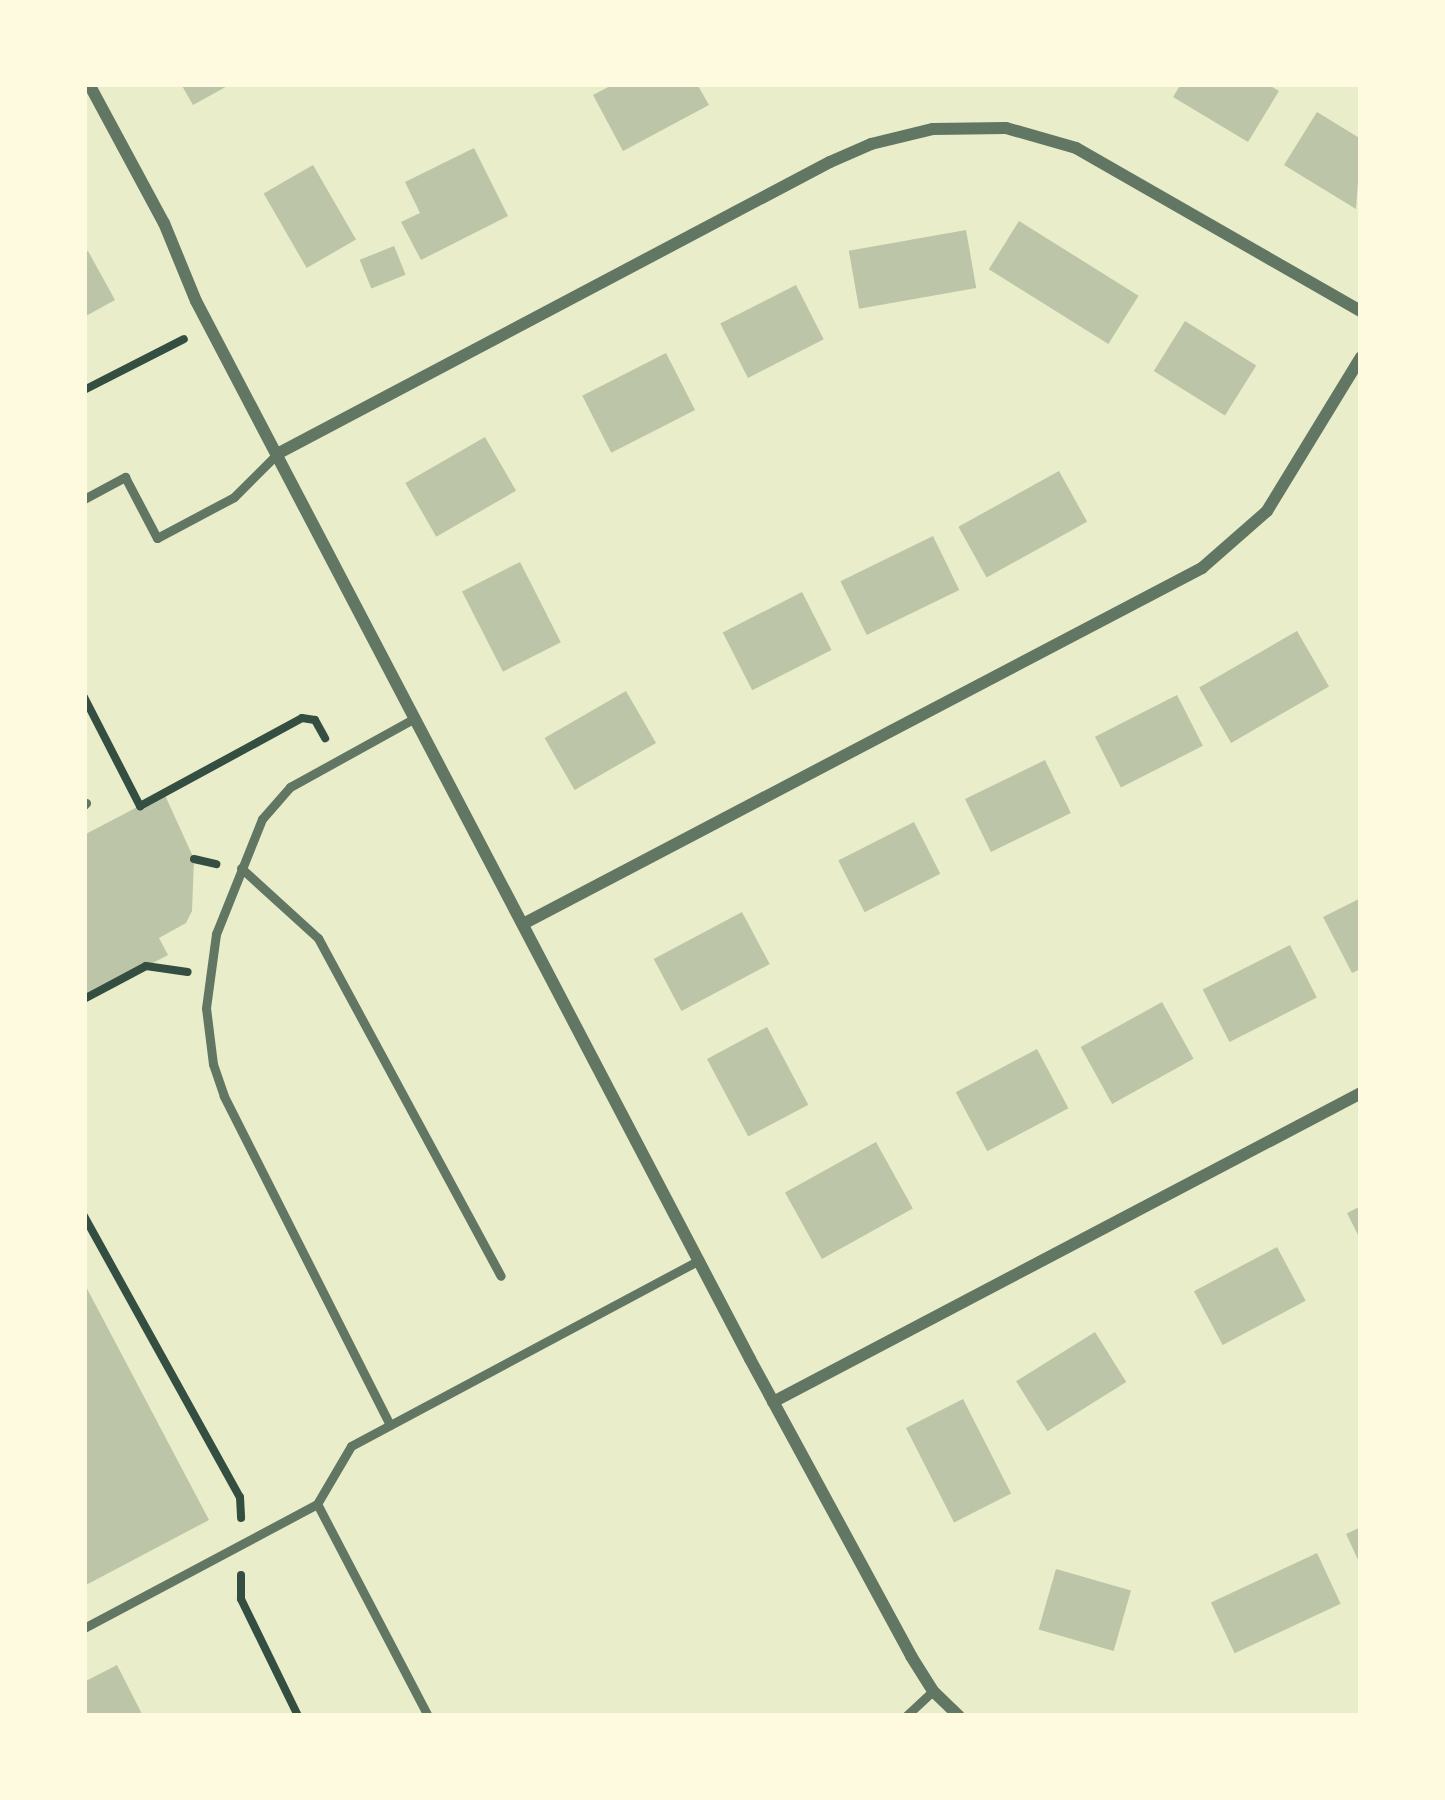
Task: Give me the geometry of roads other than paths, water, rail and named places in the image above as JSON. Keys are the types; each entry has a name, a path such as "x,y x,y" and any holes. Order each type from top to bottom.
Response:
{"street":[{"path":"89,84 773,1402 933,1690 959,1716"},
{"path":"277,454 830,161 891,138 933,129 1006,128 1076,148 1361,311"},
{"path":"523,925 1202,568 1254,526 1280,494 1361,356"},
{"path":"773,1402 1361,1093"}],"lane":[{"path":"84,499 125,476 157,538 234,497 277,454"},
{"path":"390,1425 224,1096 208,1035 208,975 216,934 262,819 290,787 415,718"},
{"path":"241,868 302,920 327,952 501,1276"},
{"path":"84,1628 317,1504 351,1445 699,1260"},
{"path":"317,1504 428,1716"},
{"path":"906,1716 933,1690"}]}
